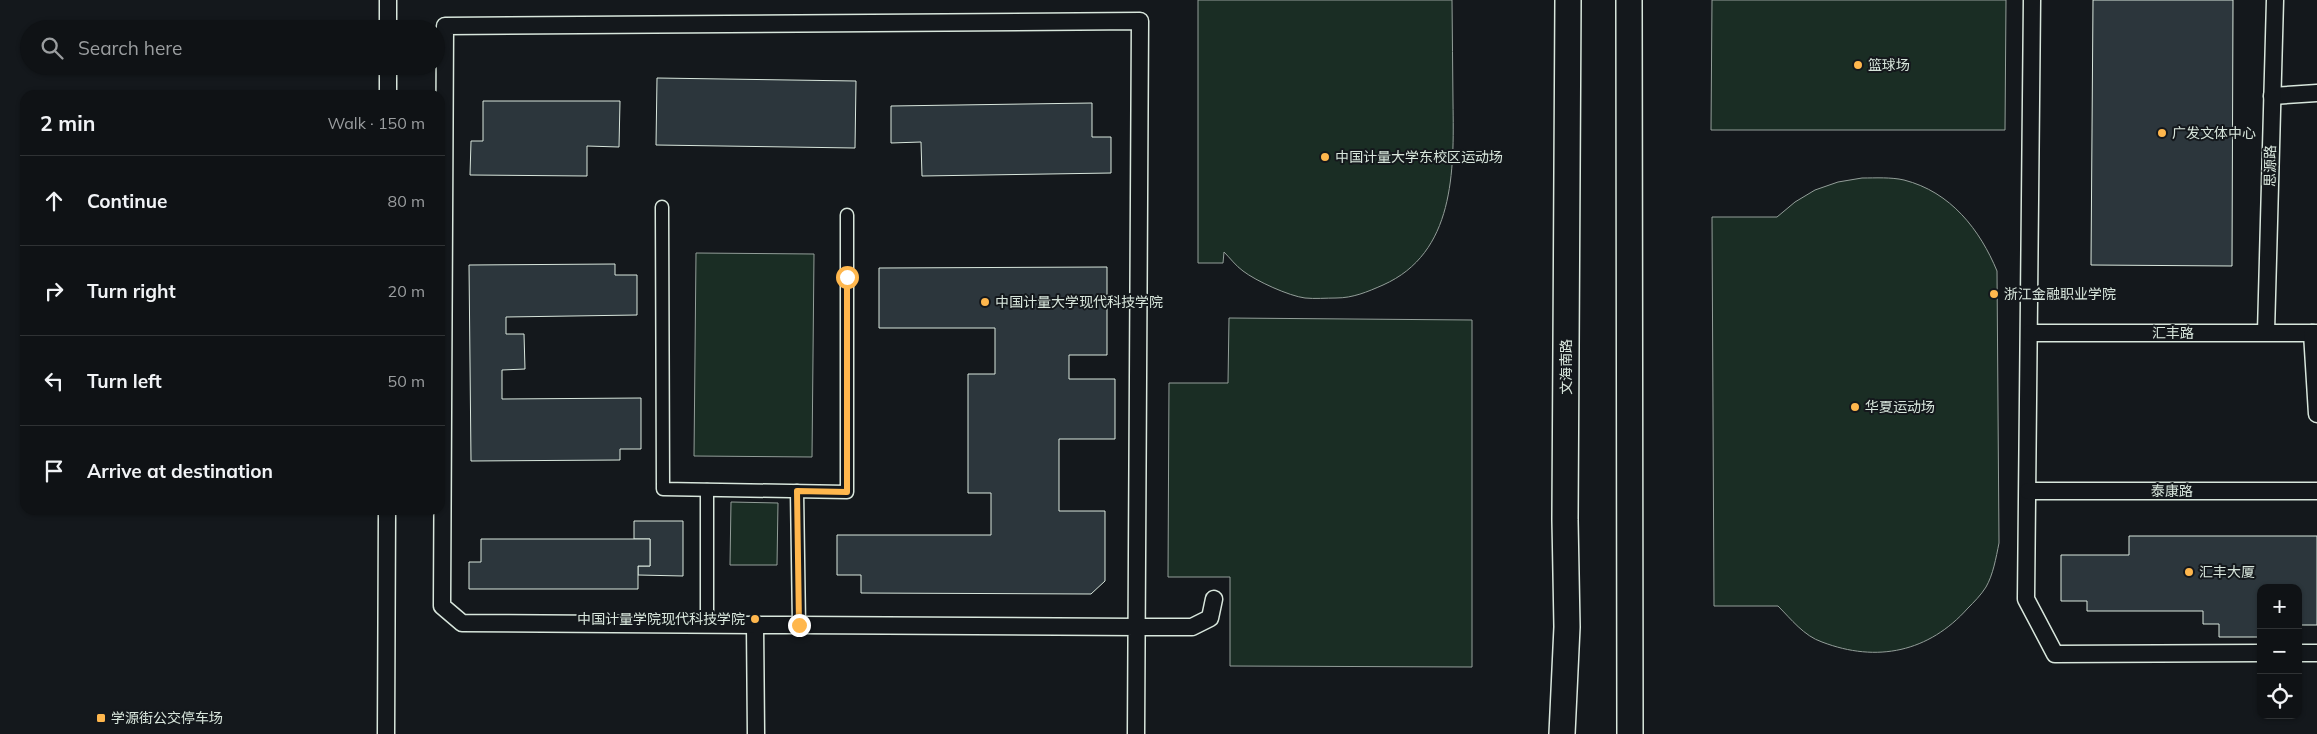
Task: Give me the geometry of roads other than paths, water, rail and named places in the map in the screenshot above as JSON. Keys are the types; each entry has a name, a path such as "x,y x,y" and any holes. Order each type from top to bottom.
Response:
{"main road":[{"name":"文海南路","path":"1562,734 1567,627 1565,500 1568,0"},
{"path":"1629,0 1630,734"}],"street":[{"path":"388,0 388,20"},
{"path":"2032,0 2026,599 2055,654 2257,653"},
{"name":"思源路","path":"2266,332 2275,0"},
{"path":"445,26 1140,21 1136,734"},
{"path":"388,75 388,90"},
{"path":"445,75 445,90"},
{"path":"2272,96 2317,94"},
{"path":"662,207 662,489 847,492 847,215"},
{"path":"2314,333 2317,414"},
{"name":"汇丰路","path":"2030,334 2314,333"},
{"path":"707,490 707,624"},
{"path":"797,491 799,625"},
{"name":"泰康路","path":"2028,491 2317,491"},
{"path":"386,734 387,515"},
{"path":"442,515 442,606 462,623 1192,627 1210,618 1214,599"},
{"path":"755,625 756,734"},
{"path":"2302,653 2317,653"}],"place":[{"name":"篮球场","path":"1858,65"},
{"name":"广发文体中心","path":"2162,133"},
{"name":"中国计量大学东校区运动场","path":"1325,157"},
{"name":"浙江金融职业学院","path":"1994,294"},
{"name":"中国计量大学现代科技学院","path":"985,302"},
{"name":"华夏运动场","path":"1855,407"},
{"name":"汇丰大厦","path":"2189,572"},
{"name":"中国计量学院现代科技学院","path":"755,619"},
{"name":"学源街公交停车场","path":"101,718"}]}
